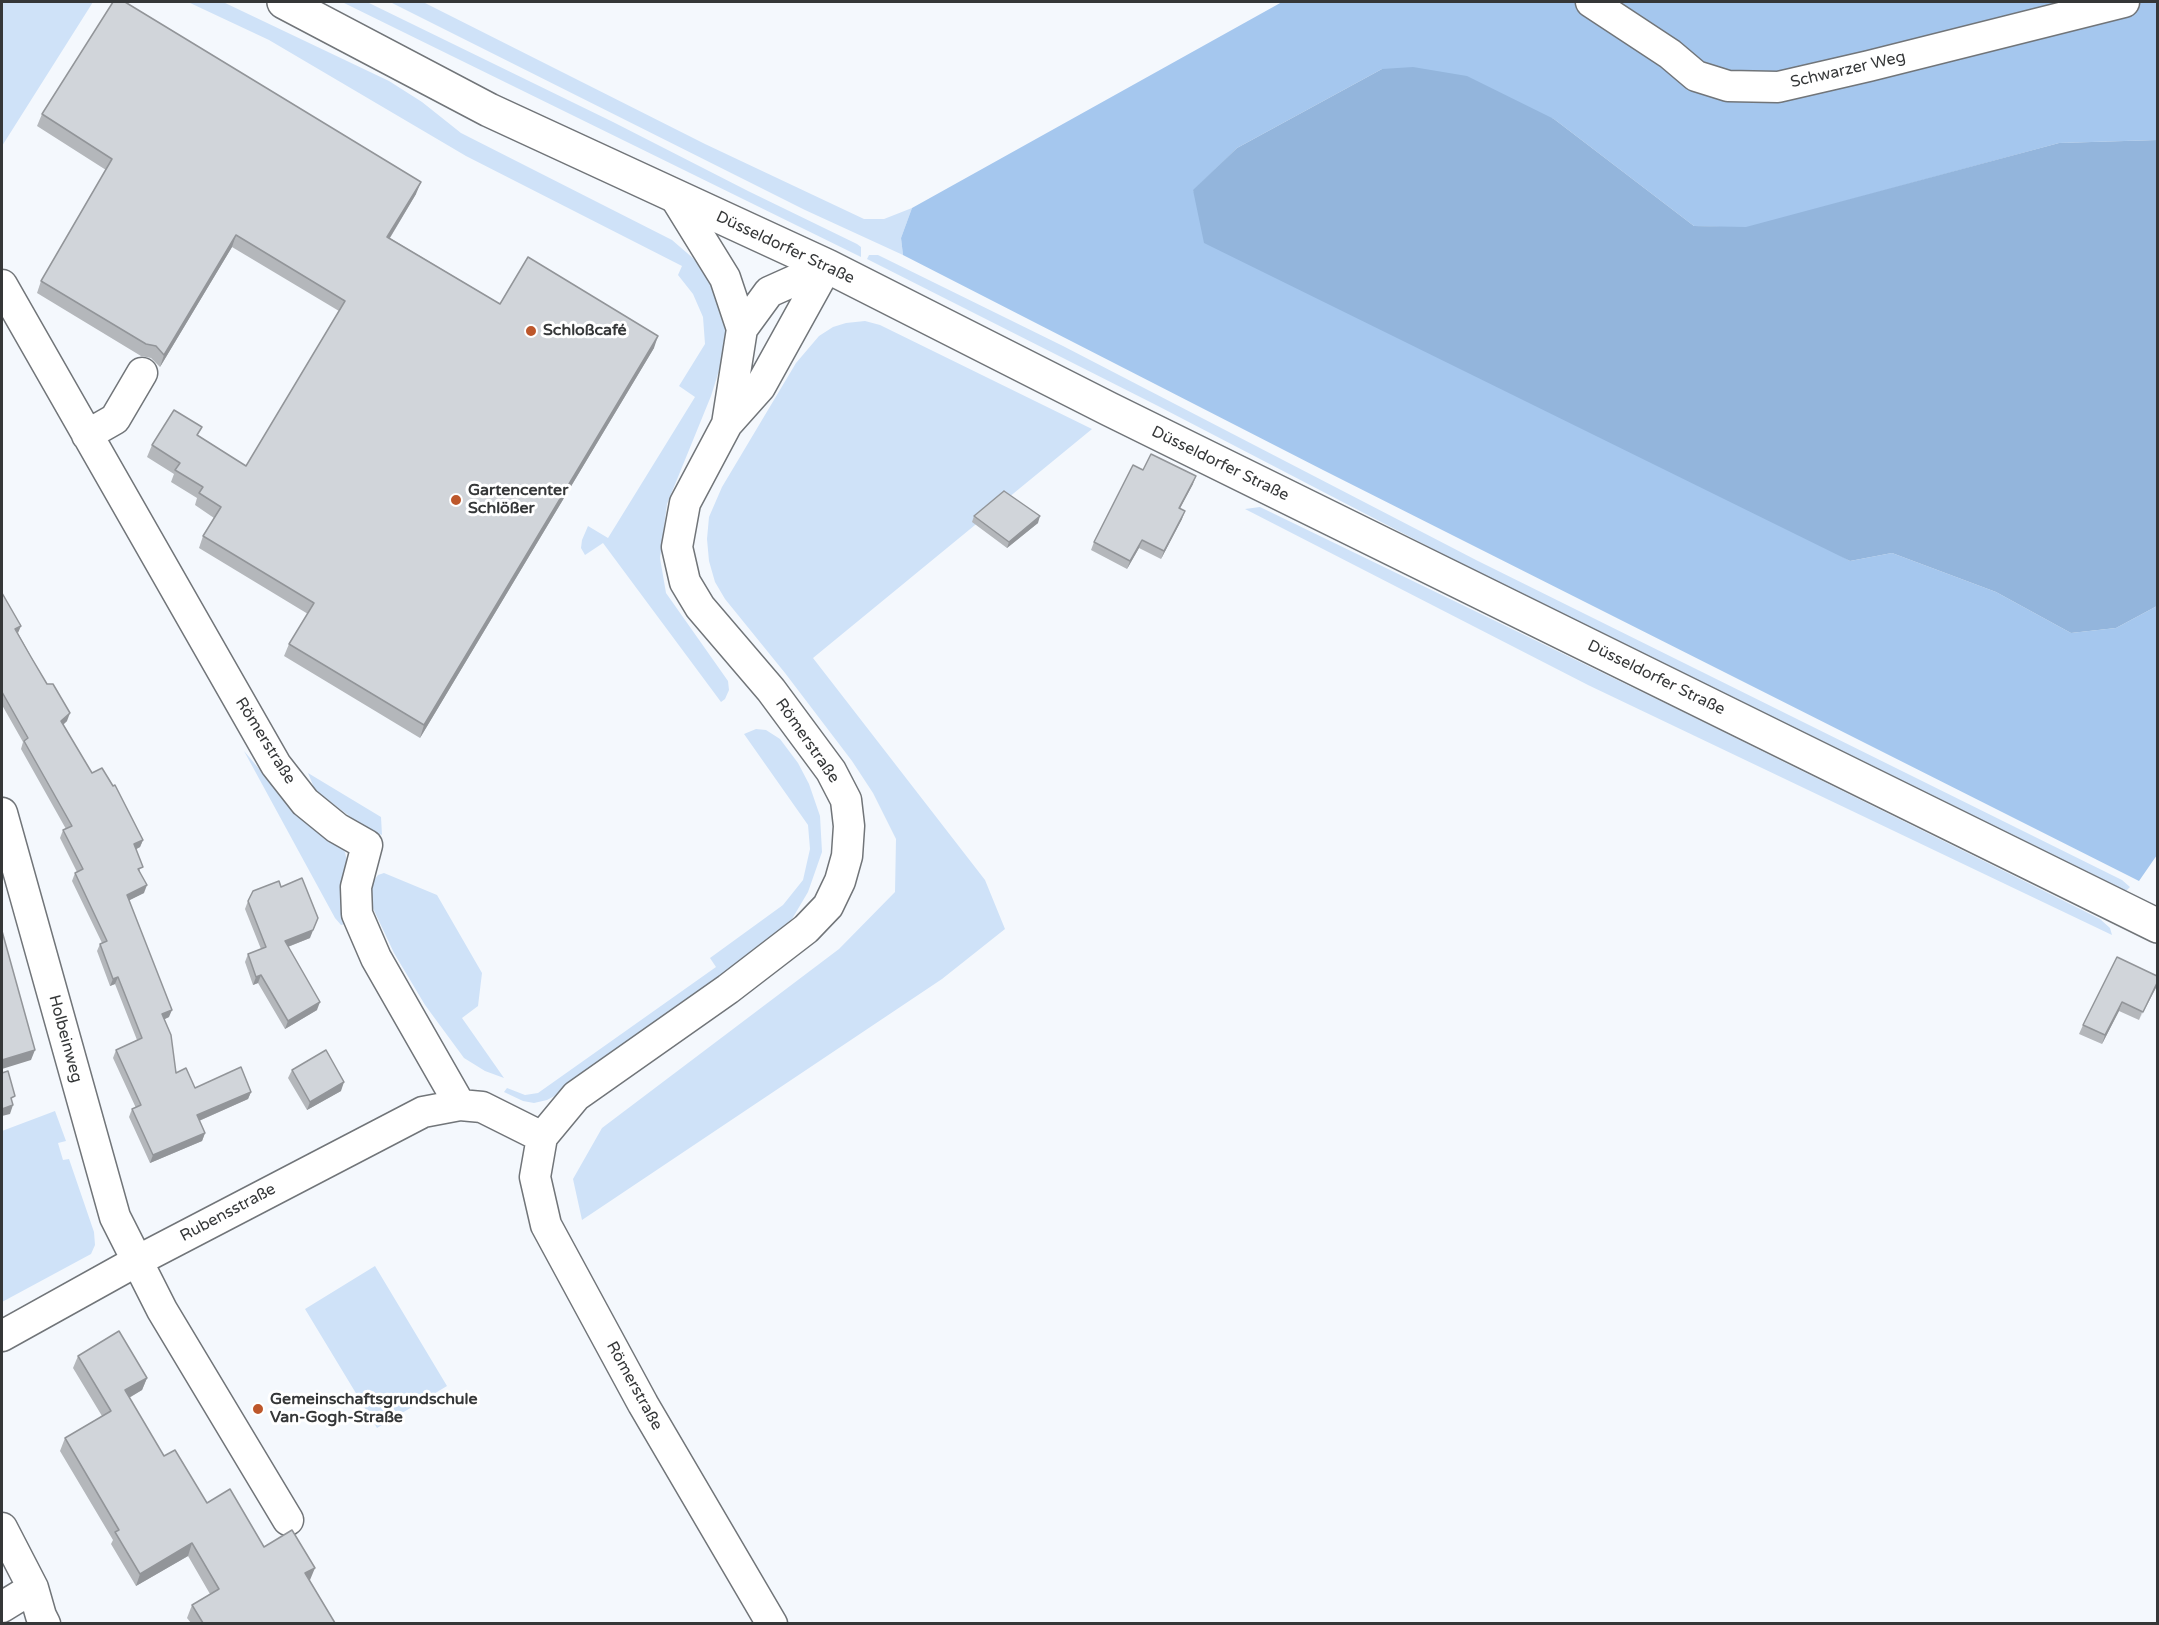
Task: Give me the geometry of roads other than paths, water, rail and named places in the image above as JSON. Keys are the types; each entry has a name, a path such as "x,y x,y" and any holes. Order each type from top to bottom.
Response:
{"main road":[{"name":"Düsseldorfer Straße","path":"284,2 489,110 827,266 1102,406 2157,926"}],"street":[{"name":"Schwarzer Weg","path":"1591,2 1670,54 1696,76 1728,86 1778,87 2124,2"},
{"path":"675,197 725,278 742,328"},
{"name":"Römerstraße","path":"727,424 742,328 769,292 827,266"},
{"name":"Römerstraße","path":"772,1623 643,1404 546,1225 534,1178 542,1137 576,1096 728,989 806,930 828,906 840,881 847,855 849,826 846,800 831,771 771,690 700,607 685,582 677,547 685,503 727,424 760,387 827,266"},
{"name":"Römerstraße","path":"2,285 276,765 305,802 337,828 367,845 356,887 357,914 376,958 460,1105"},
{"path":"87,435 115,419 142,372"},
{"name":"Holbeinweg","path":"2,813 8,853 113,1209 162,1310 288,1520"},
{"path":"460,1105 482,1107 542,1137"},
{"name":"Rubensstraße","path":"2,1336 137,1261 423,1112 460,1105"},
{"path":"2,1528 33,1588 41,1617 45,1623"},
{"path":"2,1607 33,1588"}],"place":[{"name":"Schloßcafé","path":"531,331"},
{"name":"Gartencenter Schlößer","path":"456,500"},
{"name":"Gemeinschaftsgrundschule Van-Gogh-Straße","path":"258,1409"}]}
